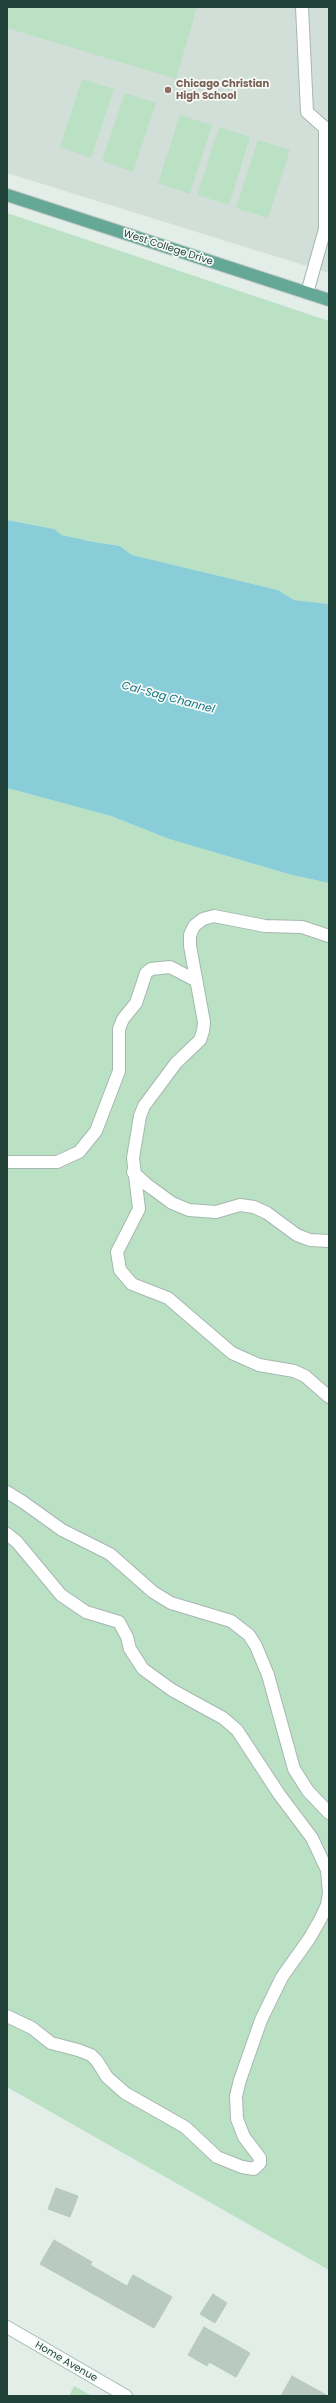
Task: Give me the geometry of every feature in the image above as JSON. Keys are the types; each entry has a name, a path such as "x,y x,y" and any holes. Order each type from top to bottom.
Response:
{"main road":[{"name":"West College Drive","path":"7,195 329,300"}],"street":[{"path":"302,7 306,112 327,128 327,229 307,293"},
{"path":"329,936 302,927 265,926 214,916 203,920 194,926 190,935 195,980 202,1009 203,1031 200,1040 176,1064 144,1106 140,1116 133,1158 133,1172 139,1209 117,1252 120,1270 132,1284 168,1298 232,1354 259,1365 305,1376 329,1397"},
{"path":"7,1162 57,1162 79,1152 96,1131 119,1071 119,1029 123,1019 136,1003 146,973 151,969 170,967 195,980"},
{"path":"133,1172 146,1184 172,1203 189,1210 216,1212 240,1205 254,1207 266,1213 297,1234 310,1240 329,1241"},
{"path":"7,1492 24,1502 62,1530 110,1554 122,1563 141,1584 159,1596 171,1603 230,1621 249,1635 256,1646 268,1675 294,1769 308,1791 329,1813"},
{"path":"7,1534 17,1542 62,1595 86,1612 119,1622 127,1637 130,1649 143,1669 172,1690 223,1718 237,1730 279,1794 312,1838 326,1870 329,1893 327,1905 317,1926 282,1977 261,2020 240,2080 235,2102 237,2119 244,2137 260,2158 260,2163 254,2169 242,2167 217,2157 185,2127 124,2094 107,2078 98,2061 91,2055 51,2043 32,2028 7,2016"},
{"name":"Home Avenue","path":"7,2327 126,2396"}],"shaded area":[{"name":"Chicago Christian High School","path":"7,7 329,7 329,273 7,173"}],"green space":[{"path":"7,7 197,7 176,79 7,28"},
{"path":"82,79 114,89 91,158 60,147"},
{"path":"125,93 156,103 133,172 102,161"},
{"path":"180,115 212,125 190,194 158,183"},
{"path":"219,127 250,137 229,205 197,195"},
{"path":"258,140 290,150 268,218 236,208"},
{"path":"7,213 329,321 329,604 294,600 278,590 132,555 120,546 62,535 54,529 7,520"},
{"path":"7,788 111,816 169,839 292,875 329,883 329,2270 7,2087"},
{"path":"74,2386 92,2396 69,2396"}],"water":[{"name":"Cal-Sag Channel","path":"7,520 54,529 62,535 120,546 132,555 278,590 294,600 329,604 329,883 292,875 169,839 111,816 7,788"}],"building":[{"path":"56,2188 78,2196 70,2217 48,2209"},
{"path":"54,2240 92,2262 90,2265 127,2286 133,2275 172,2297 154,2328 40,2264"},
{"path":"213,2294 227,2303 215,2323 200,2314"},
{"path":"204,2327 250,2353 236,2377 209,2362 207,2366 188,2355"},
{"path":"292,2376 328,2396 281,2396"}],"place":[{"name":"Chicago Christian High School","path":"168,90"}]}
